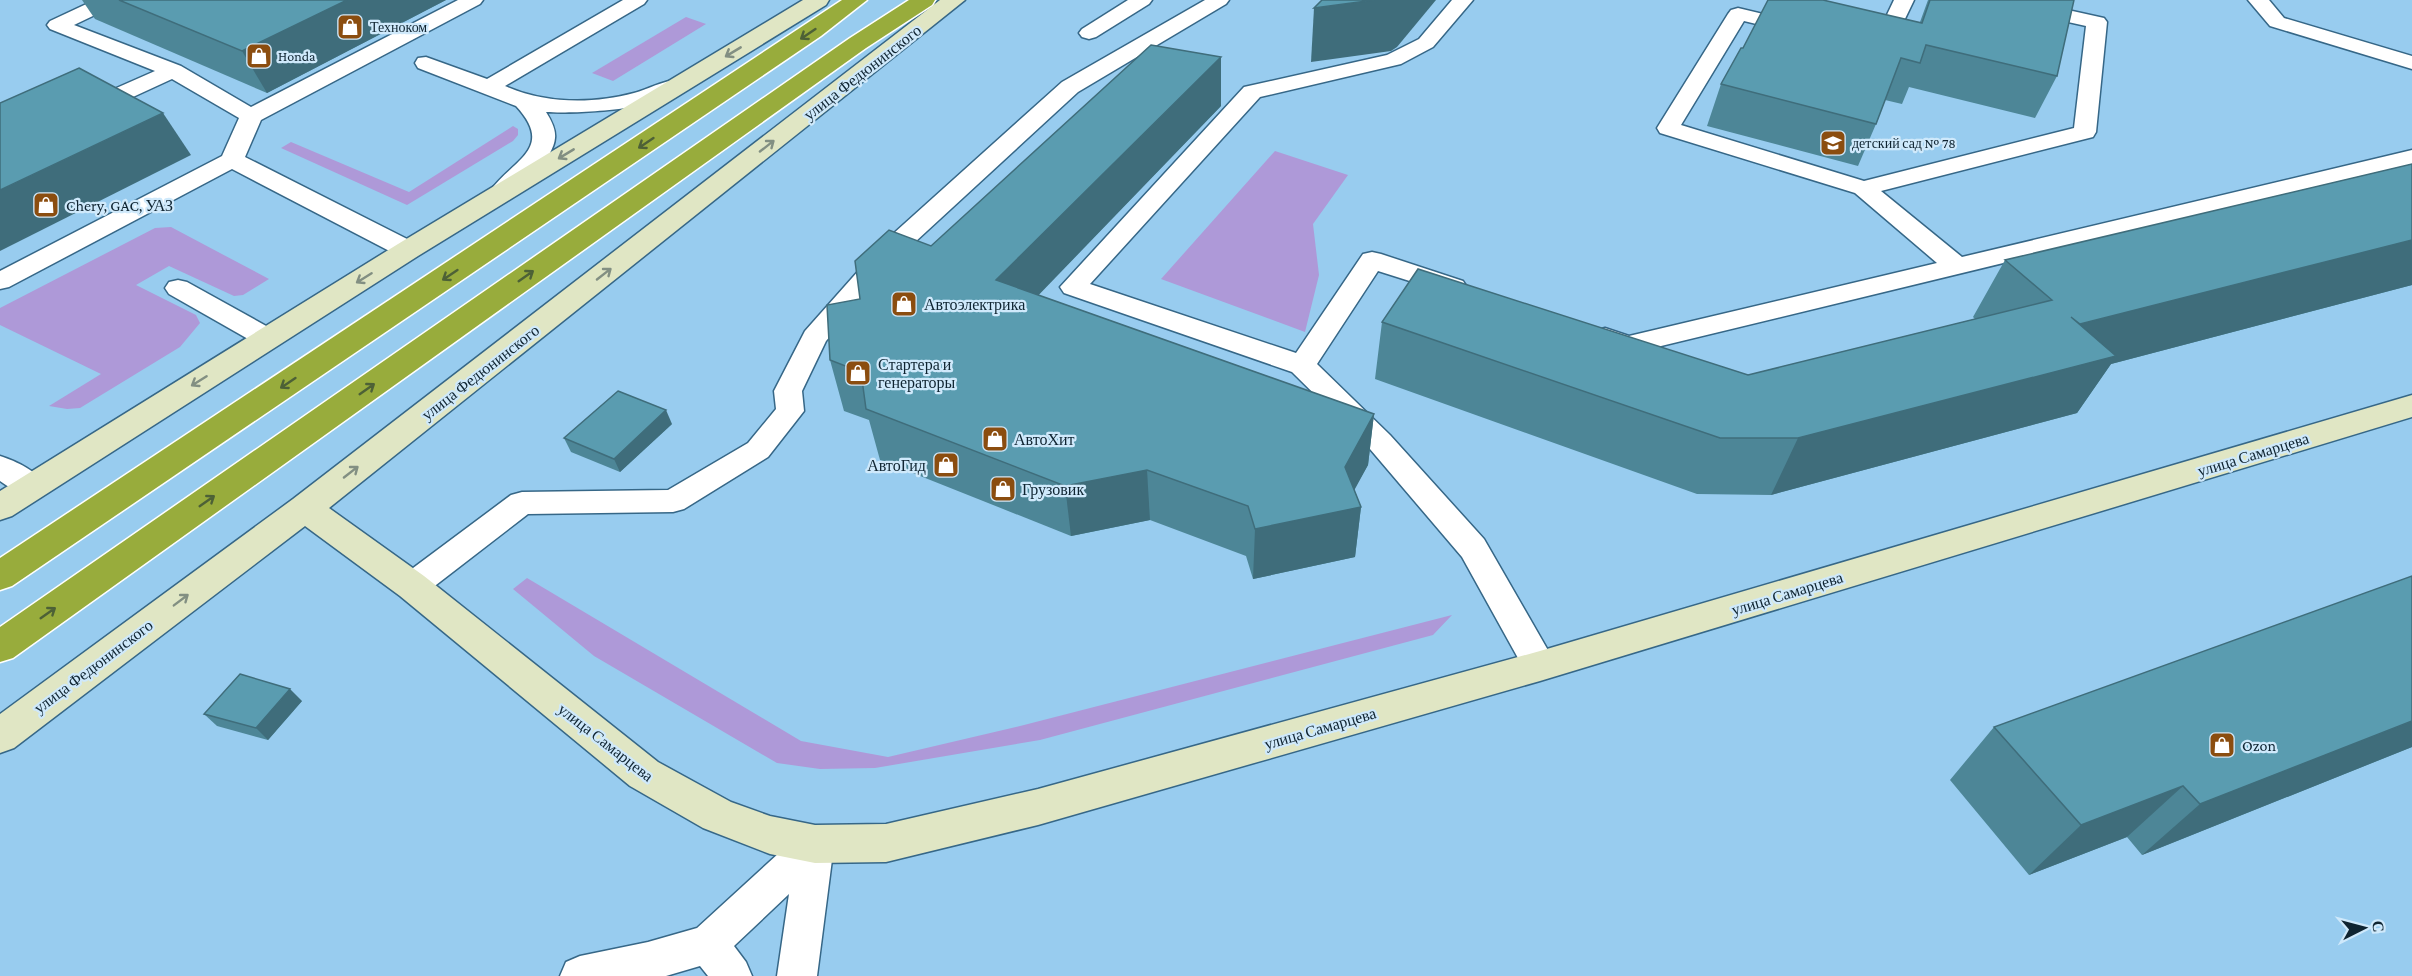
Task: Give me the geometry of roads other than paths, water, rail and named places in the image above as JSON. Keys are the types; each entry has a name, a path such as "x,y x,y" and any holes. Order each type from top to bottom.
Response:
{"highway":[{"path":"0,576 856,0"},
{"name":"улица Федюнинского","path":"0,647 858,43 924,0"}],"main road":[{"path":"0,507 408,250 818,0"},
{"name":"улица Федюнинского","path":"0,736 305,508 954,0"},
{"name":"улица Самарцева","path":"305,508 412,586 644,774 717,815 770,835 815,844 886,843 1038,807 1540,666 2412,406"}],"lane":[{"path":"111,0 57,25 173,71 251,116"},
{"path":"0,281 232,160 251,116 473,0"},
{"path":"489,87 637,0"},
{"path":"1089,33 1142,0"},
{"path":"412,586 522,503 673,501 758,450 790,411 788,391 815,338 892,248 1070,87 1219,0"},
{"path":"1463,0 1426,43 1394,60 1252,92 1073,287 1302,365 1380,442 1473,548 1540,666"},
{"path":"1859,42 1881,48 1904,0"},
{"path":"1863,188 2085,132 2097,22 1995,0"},
{"path":"2258,0 2277,22 2412,63"},
{"path":"1815,32 1738,14 1668,128 1863,188 1958,266"},
{"path":"426,63 524,101 567,106 622,102 657,94 685,82"},
{"path":"65,119 173,71"},
{"path":"494,198 530,166 544,143 545,130 541,120 524,101"},
{"path":"1583,330 1628,345 2412,157"},
{"path":"232,160 408,250"},
{"path":"1302,365 1372,260 1472,293"},
{"path":"178,288 267,338"},
{"path":"0,467 32,487"},
{"path":"580,976 648,963 708,944 815,844"},
{"path":"797,976 815,844"},
{"path":"708,944 732,976"}],"place":[{"name":"Техноком","path":"350,27"},
{"name":"Honda","path":"259,56"},
{"name":"детский сад № 78","path":"1833,143"},
{"name":"Chery, GAC, УАЗ","path":"46,205"},
{"name":"Автоэлектрика","path":"904,304"},
{"name":"Стартера и генераторы","path":"858,373"},
{"name":"АвтоХит","path":"995,439"},
{"name":"АвтоГид","path":"946,465"},
{"name":"Грузовик","path":"1003,489"},
{"name":"Ozon","path":"2222,745"}]}
